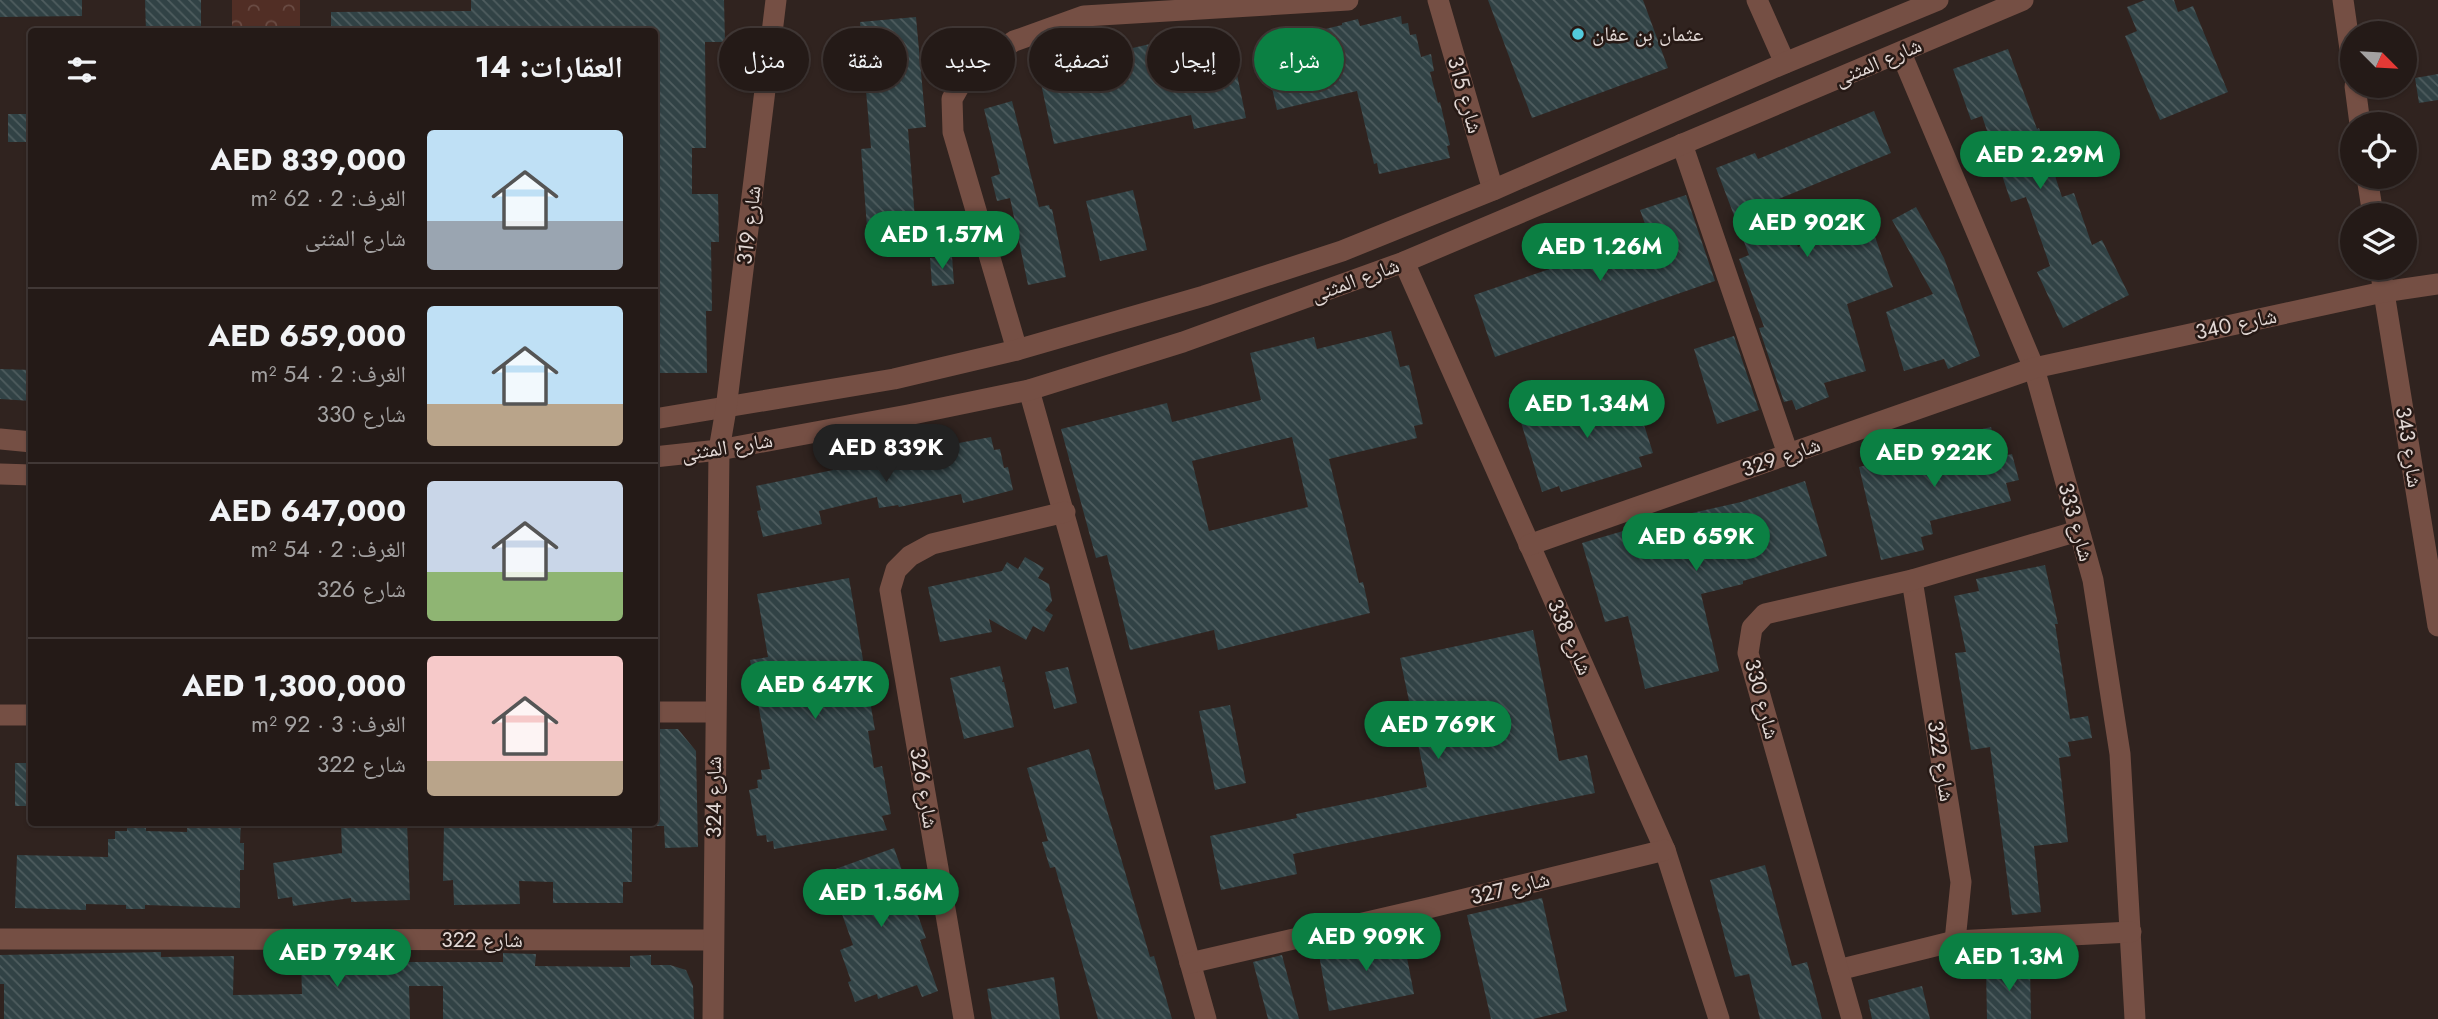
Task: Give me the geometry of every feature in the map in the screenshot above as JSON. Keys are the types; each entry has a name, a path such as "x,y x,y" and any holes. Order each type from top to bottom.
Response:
{"street":[{"name":"شارع 319","path":"719,450 776,0"},
{"path":"1017,350 953,132 952,99 968,71 1014,41 1084,16 1348,0"},
{"name":"شارع 315","path":"1438,0 1493,190"},
{"path":"1757,0 1785,63"},
{"name":"شارع المثنى","path":"658,418 894,379 1017,350 1203,296 1342,251 1493,190 1785,63 1938,0"},
{"name":"شارع المثنى","path":"658,457 719,450 1029,390 1183,342 1405,262 2023,0"},
{"path":"2343,0 2346,21"},
{"name":"شارع 333","path":"1901,52 2034,369 2093,580 2120,754 2135,1019"},
{"path":"1682,144 1788,454"},
{"name":"شارع 338","path":"1405,262 1665,850 1718,1019"},
{"name":"شارع 343","path":"2382,280 2438,626"},
{"name":"شارع 340","path":"2034,369 2383,292 2438,284"},
{"name":"شارع 329","path":"1529,545 2034,369"},
{"path":"1029,390 1206,1019"},
{"path":"0,439 28,442"},
{"name":"شارع 324","path":"713,1019 719,450"},
{"path":"0,474 28,475"},
{"name":"شارع 326","path":"964,1019 890,590 896,570 910,556 932,544 1065,512"},
{"name":"شارع 330","path":"1852,1019 1748,653 1752,628 1765,614 1912,580 2078,531"},
{"name":"شارع 322","path":"1912,580 1961,882 1955,941"},
{"path":"658,712 715,712"},
{"path":"0,715 28,715"},
{"name":"شارع 327","path":"1190,963 1665,850"},
{"path":"1838,970 1955,941 2131,932"},
{"name":"شارع 322","path":"0,939 712,940"}],"green space":[{"path":"232,0 300,0 300,28 232,28"}],"building":[{"path":"0,0 82,0 82,16 0,17"},
{"path":"145,0 201,0 201,28 146,28"},
{"path":"471,0 724,0 725,28 719,28 719,42 705,42 706,148 692,148 692,194 718,194 719,242 711,242 712,311 706,311 707,373 658,373 658,28 331,28 331,12 471,11"},
{"name":"عثمان بن عفان","path":"1488,0 1643,0 1668,68 1532,118"},
{"path":"2145,0 2174,0 2178,12 2193,6 2228,92 2160,120 2125,36 2137,31 2127,7"},
{"path":"1401,16 1402,24 1408,23 1410,35 1416,34 1421,57 1431,54 1434,71 1430,72 1450,145 1447,146 1450,158 1379,174 1377,163 1374,164 1357,91 1277,110 1273,91 1344,91 1344,28 1329,28 1358,19 1360,26"},
{"path":"916,17 926,127 908,129 916,232 892,234 892,238 868,240 861,149 871,148 866,91 907,91 907,28 861,28 860,22"},
{"path":"1147,45 1147,91 1240,89 1246,118 1194,129 1191,115 1054,144 1043,91 1133,91 1133,48"},
{"path":"2008,49 2062,197 2074,193 2092,245 2102,240 2129,295 2063,328 2037,272 2050,266 2026,197 2011,202 1982,116 1971,120 1953,69"},
{"path":"2438,74 2438,100 2419,103 2417,78"},
{"path":"1012,101 1039,207 1049,205 1052,209 1066,277 1028,285 1010,198 997,201 991,177 1000,174 984,109"},
{"path":"1874,111 1891,153 1774,201 1788,240 1794,238 1798,247 1863,223 1870,223 1893,287 1847,304 1866,371 1824,383 1829,397 1796,410 1792,400 1784,402 1759,328 1764,327 1739,259 1749,255 1716,168 1755,153 1758,159"},
{"path":"8,114 28,114 28,142 8,142"},
{"path":"1133,190 1147,250 1100,261 1086,201"},
{"path":"1686,195 1715,281 1495,357 1474,295 1649,235 1640,210"},
{"path":"1916,207 1944,258 1980,356 1948,369 1944,359 1904,371 1886,312 1933,294 1892,220"},
{"path":"952,256 954,284 932,286 930,258"},
{"path":"1391,331 1400,367 1409,365 1423,424 1414,426 1417,438 1329,459 1359,583 1363,582 1370,613 1218,650 1214,630 1130,650 1107,555 1096,558 1061,429 1167,403 1172,422 1261,400 1250,353 1314,337 1317,349","holes":["1292,437 1308,507 1209,531 1192,461"]},
{"path":"1734,336 1759,410 1717,424 1694,349"},
{"path":"0,369 28,370 28,401 0,399"},
{"path":"1631,384 1653,453 1639,457 1642,467 1561,492 1559,486 1542,492 1520,419"},
{"path":"1991,427 1998,457 2012,454 2019,480 2006,483 2011,501 1930,521 1933,534 1921,537 1924,550 1881,560 1859,467 1937,448 1936,440"},
{"path":"991,437 994,450 1000,449 1004,468 1008,467 1013,490 963,503 961,494 899,507 879,508 877,497 819,511 822,524 763,537 757,511 761,510 756,486 833,470 832,466 899,451 900,454"},
{"path":"1805,481 1827,556 1743,581 1743,584 1701,594 1719,671 1645,689 1628,616 1605,622 1582,543 1661,520 1741,502"},
{"path":"1025,557 1044,568 1038,578 1049,584 1052,601 1045,610 1053,615 1044,632 1033,626 1026,640 989,619 992,632 940,642 928,587 1002,571 1007,562 1018,569"},
{"path":"2045,565 2058,624 2055,624 2070,719 2088,716 2092,738 2068,742 2071,756 2059,758 2068,842 2034,846 2041,912 2012,915 1990,747 1971,750 1955,653 1966,652 1954,596 1979,591 1976,579"},
{"path":"849,578 875,730 868,731 874,768 882,766 891,814 882,816 887,830 774,849 773,841 767,842 766,835 757,836 749,790 758,788 757,780 762,779 761,770 770,769 750,660 768,657 757,594"},
{"path":"1533,630 1559,761 1587,755 1595,793 1293,854 1297,874 1221,890 1210,836 1297,818 1296,814 1427,787 1400,658"},
{"path":"1000,666 1014,727 964,739 950,678"},
{"path":"1068,667 1077,703 1054,709 1045,672"},
{"path":"1230,705 1246,783 1215,790 1199,711"},
{"path":"658,729 678,729 696,751 698,847 665,848 664,826 658,826"},
{"path":"1089,749 1150,957 1154,956 1172,1019 1098,1019 1055,867 1050,868 1042,842 1048,841 1027,768"},
{"path":"15,763 28,763 28,806 15,806"},
{"path":"127,826 146,826 146,831 187,832 187,826 241,826 244,870 240,870 240,908 145,905 145,909 126,909 126,905 86,904 86,910 15,908 17,855 108,857 108,839 115,839 115,831 127,831"},
{"path":"341,826 407,826 410,900 351,902 351,898 293,906 292,897 278,899 273,863 342,853"},
{"path":"444,826 632,826 632,882 623,882 623,903 553,903 553,882 519,881 520,904 454,905 453,880 443,881"},
{"path":"894,848 926,938 920,940 938,991 922,997 917,985 878,999 877,994 855,1002 840,950 853,945 827,872"},
{"path":"1765,865 1792,966 1807,962 1822,1019 1760,1019 1749,974 1735,977 1710,880"},
{"path":"1542,898 1567,1011 1533,1019 1491,1019 1467,915"},
{"path":"1403,937 1414,994 1329,1011 1319,955 1341,951 1340,945 1377,938 1378,942"},
{"path":"161,952 161,957 234,956 233,995 302,994 301,962 503,962 503,953 536,954 535,966 630,967 630,956 651,955 651,965 670,965 686,970 693,986 694,1019 443,1019 443,986 409,986 410,1019 4,1019 4,984 0,984 0,955"},
{"path":"1282,955 1299,1019 1268,1019 1253,962"},
{"path":"2030,966 2031,1019 1987,1019 1986,968"},
{"path":"1054,977 1060,1019 992,1019 987,989"},
{"path":"1922,986 1930,1019 1872,1019 1868,1000"}],"place":[{"name":"عثمان بن عفان","path":"1578,34"}]}
